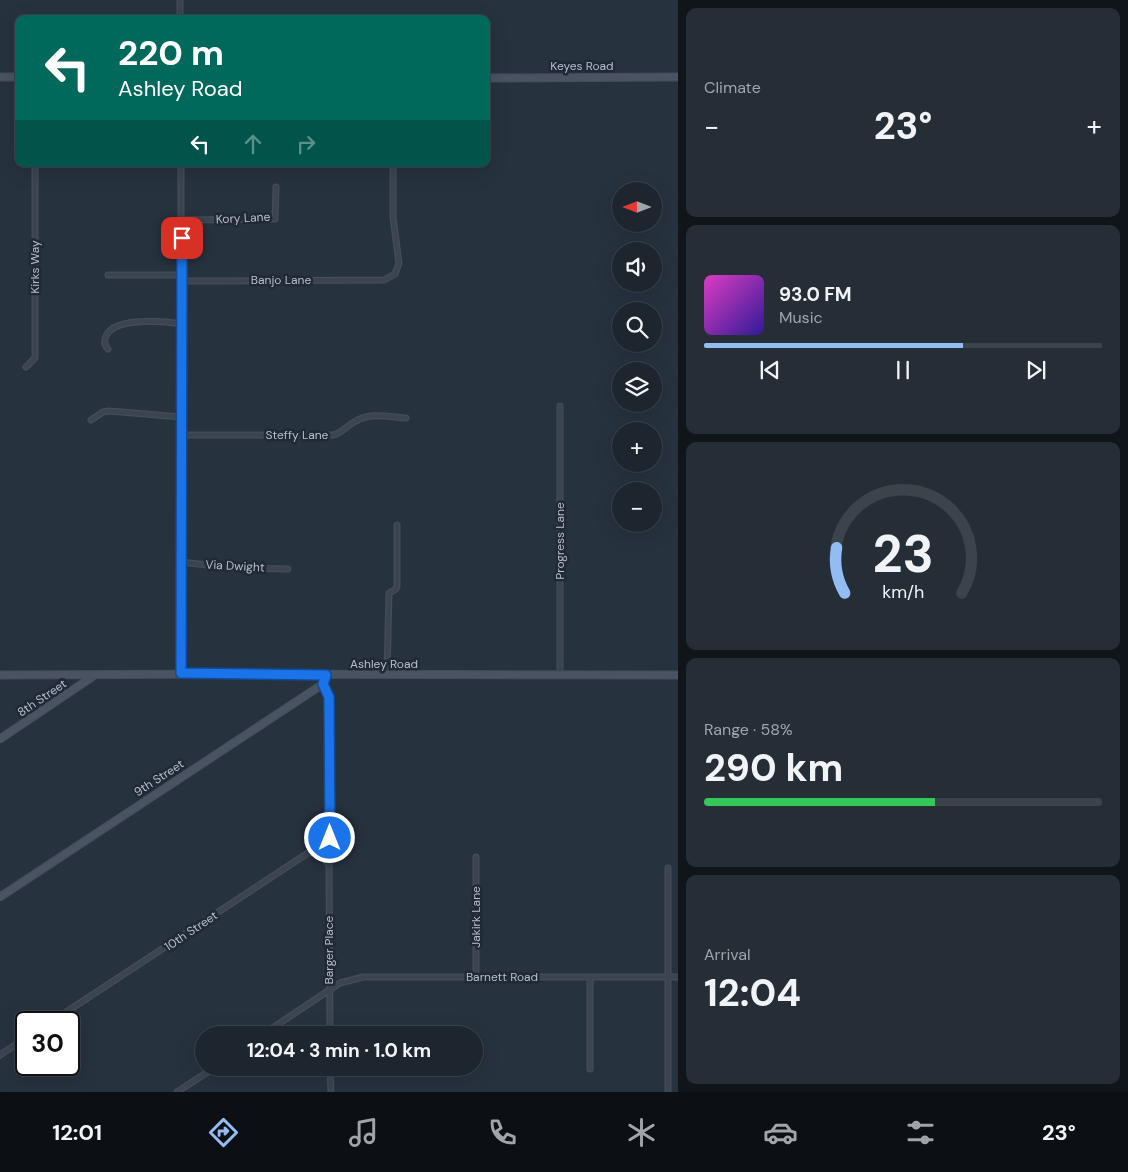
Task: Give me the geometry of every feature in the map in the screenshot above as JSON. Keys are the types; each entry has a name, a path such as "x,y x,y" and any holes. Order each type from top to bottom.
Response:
{"street":[{"path":"180,0 180,15"},
{"path":"0,77 15,77"},
{"name":"Keyes Road","path":"490,78 678,77"},
{"name":"Kirks Way","path":"26,367 34,358 35,167"},
{"path":"181,167 181,673"},
{"name":"Banjo Lane","path":"108,275 182,278 380,279 390,277 396,274 399,263 393,217 392,167"},
{"name":"Kory Lane","path":"181,220 275,219 276,187"},
{"path":"108,350 105,342 107,332 114,327 143,322 182,324"},
{"name":"Progress Lane","path":"560,406 560,675"},
{"path":"91,420 103,412 109,411 181,417"},
{"name":"Steffy Lane","path":"181,435 333,436 341,433 352,423 366,416 406,418"},
{"path":"387,675 389,593 396,589 397,586 397,525"},
{"name":"Via Dwight","path":"181,562 219,567 288,569"},
{"name":"Ashley Road","path":"0,675 181,673 678,675"},
{"name":"8th Street","path":"0,739 96,675"},
{"path":"326,675 323,684 329,697 330,838"},
{"name":"9th Street","path":"0,897 323,684"},
{"name":"10th Street","path":"68,1011 308,853 315,852 321,855 329,865"},
{"name":"Jakirk Lane","path":"476,857 476,977"},
{"name":"Barger Place","path":"329,865 330,1026"},
{"path":"668,868 668,1092"},
{"name":"Barnett Road","path":"275,1026 340,983 363,977 678,977"},
{"path":"590,977 590,1069"},
{"path":"0,1055 15,1045"},
{"path":"177,1092 202,1076"},
{"path":"330,1076 331,1092"}],"route":[{"path":"182,238 181,673 326,675 323,684 329,697 330,838"}]}
